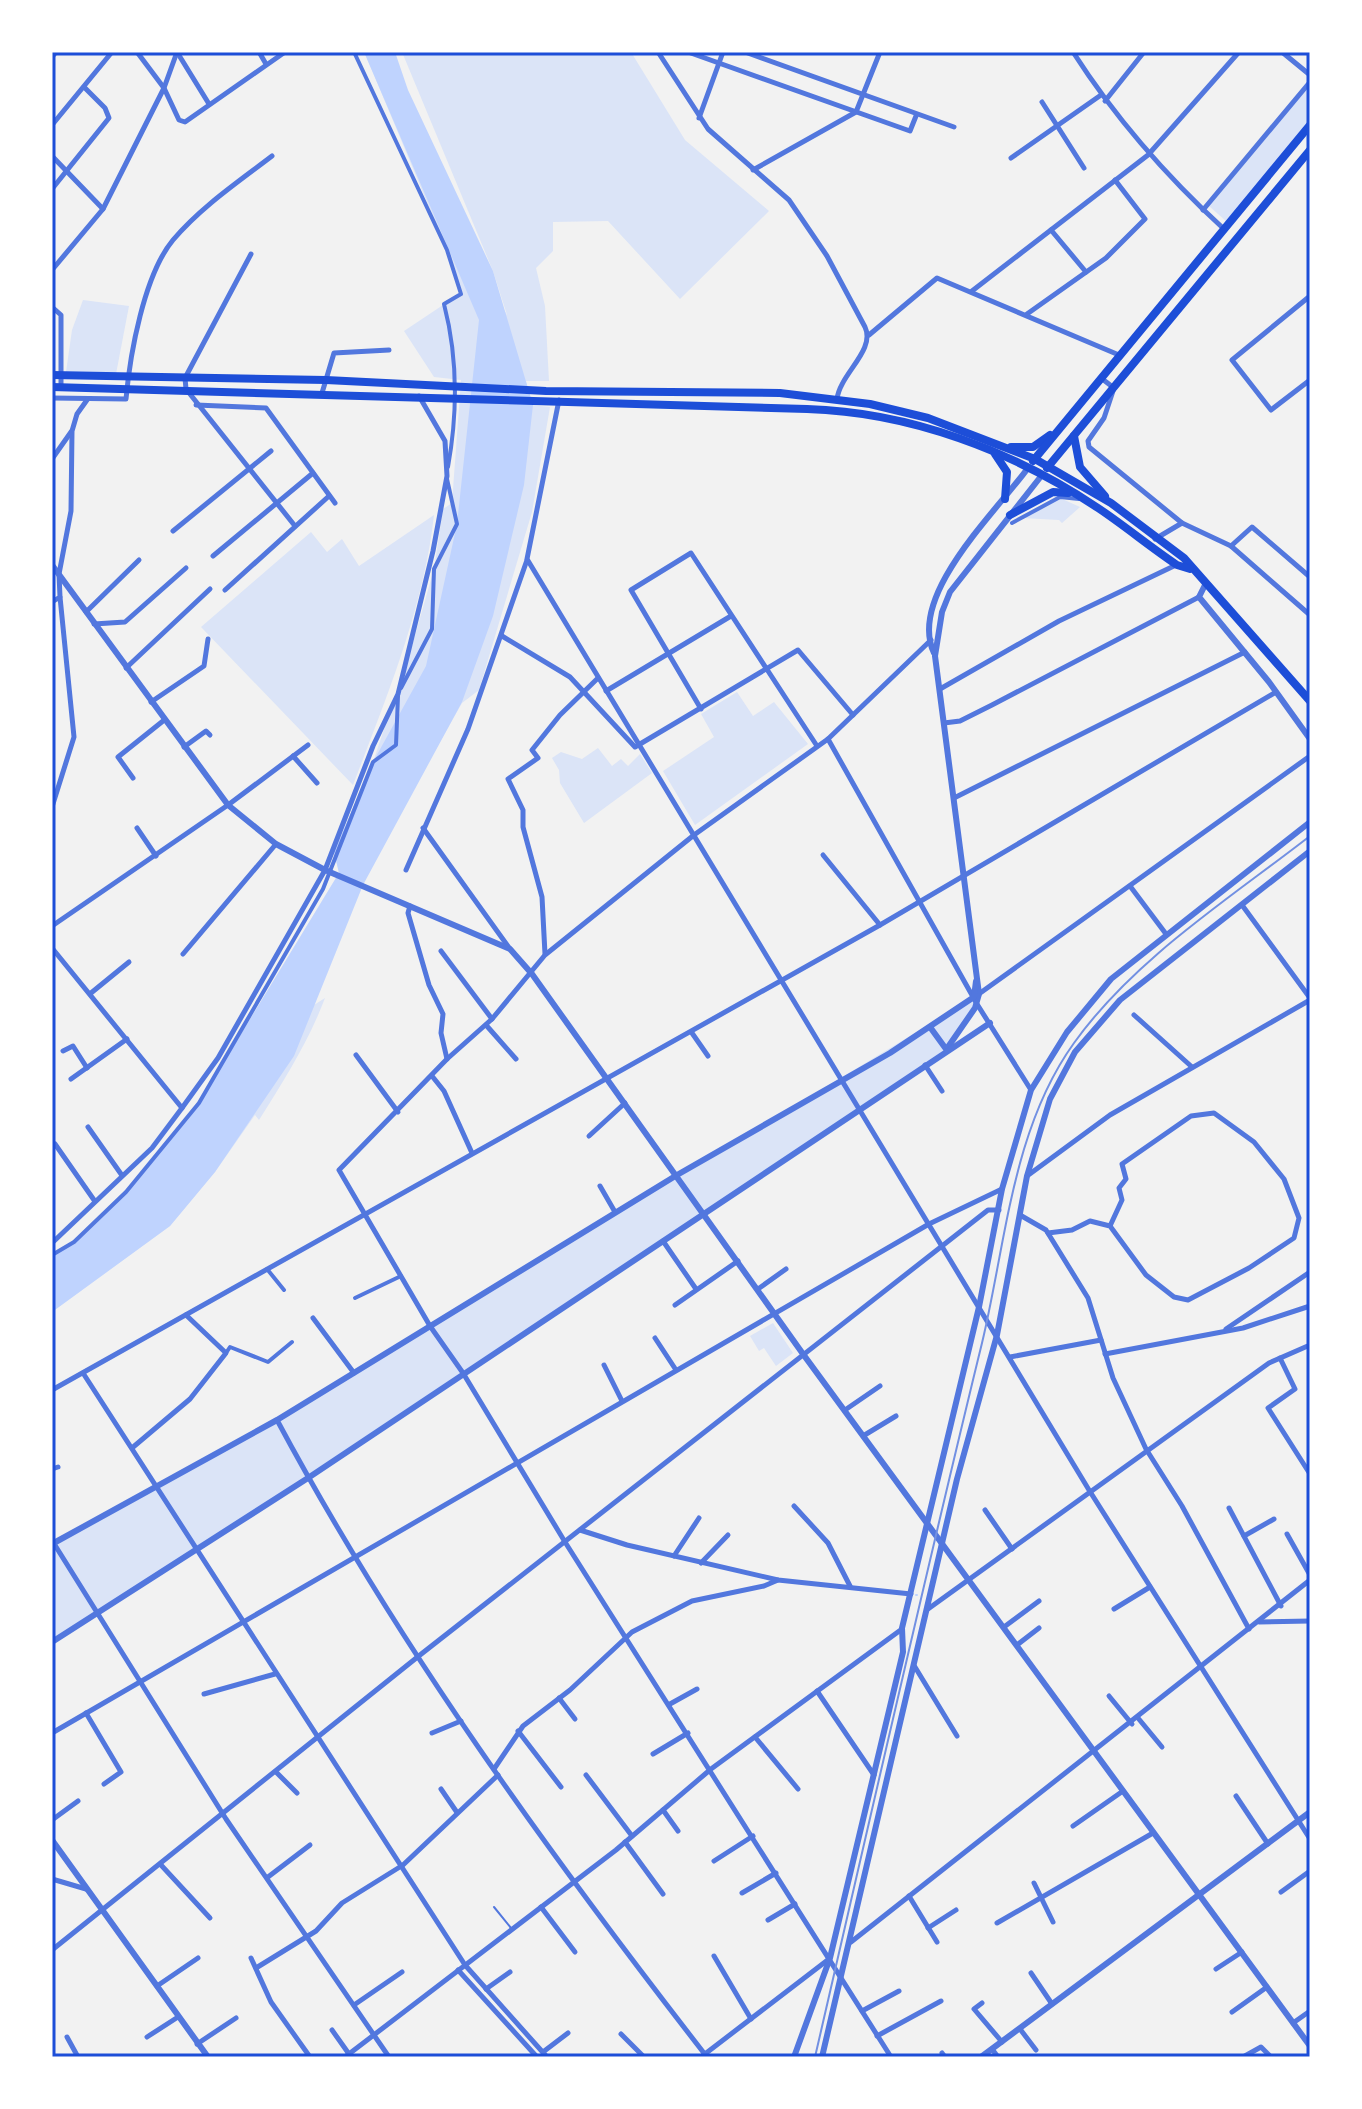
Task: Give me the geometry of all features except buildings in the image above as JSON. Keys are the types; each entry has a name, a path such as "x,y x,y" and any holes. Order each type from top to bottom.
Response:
{"main road":[{"path":"1028,468 1310,125"},
{"path":"1042,475 1310,150"},
{"path":"57,375 186,389 458,398 780,393 837,399 928,418 1035,459 1111,503 1156,537 1180,562"},
{"path":"57,387 185,378 326,380 456,386 559,400 819,409 873,414 967,442 1028,468 1083,499 1148,545 1180,562 1227,607 1310,701"},
{"path":"254,379 254,391"},
{"path":"1006,447 1033,447 1060,427"},
{"path":"1074,436 1080,467 1111,503"},
{"path":"994,454 1007,472 1005,499"},
{"path":"1011,519 1053,492 1072,493"}],"street":[{"path":"52,57 56,52"},
{"path":"52,125 112,52"},
{"path":"137,52 164,88 181,122 285,52"},
{"path":"52,270 103,209 164,88 177,52"},
{"path":"177,52 209,104"},
{"path":"259,52 266,64"},
{"path":"52,1243 121,1174 152,1148 218,1058 329,871 373,762 396,745 398,694 430,566 458,398 453,380 455,345 444,304 461,294 447,250 354,52"},
{"path":"658,52 699,118 789,200 827,256 865,327 869,335 867,345 838,388 837,399"},
{"path":"688,52 910,131 916,116"},
{"path":"699,118 723,52"},
{"path":"745,52 916,116 954,127"},
{"path":"753,170 856,112 880,52"},
{"path":"1073,52 1103,98 1148,155 1225,230"},
{"path":"1011,158 1103,98 1144,52"},
{"path":"972,291 1148,155 1239,52"},
{"path":"1282,52 1310,75"},
{"path":"1203,210 1310,82"},
{"path":"52,189 109,118 105,108 85,88"},
{"path":"1042,102 1084,168"},
{"path":"52,156 103,209"},
{"path":"52,398 126,399 153,275 171,243 198,213 272,156"},
{"path":"1026,314 1106,258 1145,219 1115,180"},
{"path":"1051,230 1086,272"},
{"path":"251,254 185,378 186,389 295,526"},
{"path":"869,335 936,278 1120,355"},
{"path":"1310,296 1232,360 1271,410 1310,380"},
{"path":"52,307 61,315 57,387"},
{"path":"322,393 334,353 389,350"},
{"path":"1101,378 1114,388 1104,418 1088,441 1089,447 1182,523 1231,546 1310,615"},
{"path":"52,1255 74,1242 126,1192 199,1103 323,889 373,746 432,629 434,569 457,524 447,476 445,441 419,396"},
{"path":"52,807 74,737 59,574 71,511 72,431 77,414 88,399"},
{"path":"406,870 468,729 502,636 527,559 559,400"},
{"path":"195,404 266,408 335,503"},
{"path":"52,459 72,431"},
{"path":"173,531 271,451"},
{"path":"935,656 928,641 929,613 944,578 1028,468"},
{"path":"213,556 313,473"},
{"path":"946,1049 977,998 965,877 935,656 937,638 950,592 1011,519 1042,475"},
{"path":"225,590 329,496"},
{"path":"1011,519 1060,497 1083,499"},
{"path":"1148,545 1182,523"},
{"path":"1231,546 1252,527 1310,577"},
{"path":"701,709 631,590 691,553 817,746"},
{"path":"527,559 538,572 597,679 1089,1490 1310,1839"},
{"path":"86,613 139,560"},
{"path":"940,689 1059,621 1180,562"},
{"path":"52,565 163,721 228,805 276,844 329,871 510,949"},
{"path":"94,624 125,622 186,568"},
{"path":"944,723 960,721 1199,597 1205,585"},
{"path":"126,668 210,589"},
{"path":"52,602 60,597"},
{"path":"1199,597 1310,739"},
{"path":"606,691 731,616"},
{"path":"502,636 570,677 635,747 640,747 798,650 853,715"},
{"path":"891,2057 628,1637 565,1542 463,1373 430,1326 339,1170 447,1059 492,1019 545,955 694,835 828,739 928,641 937,638"},
{"path":"151,703 204,666 208,639"},
{"path":"954,798 1245,652"},
{"path":"545,955 542,897 523,827 523,810 508,779 538,758 532,750 597,679"},
{"path":"52,1390 692,1033 965,877 1276,692"},
{"path":"133,778 118,757 163,721"},
{"path":"184,747 206,731 210,735"},
{"path":"828,739 1031,1090"},
{"path":"52,926 156,856 308,745"},
{"path":"293,756 317,783"},
{"path":"389,2057 223,1815 52,1543 277,1420 615,1212 977,998 1310,756"},
{"path":"794,2057 830,1958 903,1652 902,1628 979,1307 1002,1189 1031,1090 1090,1001 1166,934 1310,822"},
{"path":"423,827 677,1175 803,1354 1310,2046"},
{"path":"137,828 156,856"},
{"path":"183,954 276,844"},
{"path":"822,2057 843,1978 957,1479 997,1335 1027,1176 1050,1099 1089,1033 1120,1000 1310,851"},
{"path":"823,855 880,925"},
{"path":"1130,886 1166,934"},
{"path":"410,905 408,913 429,985 443,1014 441,1033 447,1059"},
{"path":"1027,1176 1110,1115 1310,999 1242,905"},
{"path":"52,948 182,1108"},
{"path":"441,951 492,1019"},
{"path":"91,993 129,962"},
{"path":"1134,1015 1192,1067"},
{"path":"52,1642 308,1478 946,1049 990,1023"},
{"path":"486,1025 516,1059"},
{"path":"930,1027 946,1049"},
{"path":"692,1033 708,1056"},
{"path":"71,1079 127,1039"},
{"path":"63,1051 73,1046 87,1068"},
{"path":"356,1055 398,1112"},
{"path":"925,1064 942,1091"},
{"path":"432,1076 444,1091 472,1153"},
{"path":"589,1136 625,1103"},
{"path":"1048,1233 1072,1230 1090,1221 1110,1226 1146,1275 1174,1297 1188,1300 1249,1268 1294,1238 1299,1225 1284,1179 1254,1142 1214,1113 1191,1116 1122,1164 1126,1179 1119,1188 1122,1200 1110,1226"},
{"path":"88,1127 121,1174"},
{"path":"55,1144 94,1200"},
{"path":"600,1186 615,1212"},
{"path":"52,1733 929,1224 1002,1189"},
{"path":"52,1950 803,1354 988,1210 999,1210"},
{"path":"1020,1215 1048,1233 1088,1298 1105,1354 1146,1449 1182,1506 1249,1629"},
{"path":"663,1241 696,1289"},
{"path":"675,1305 738,1261"},
{"path":"267,1269 284,1290"},
{"path":"758,1289 786,1269"},
{"path":"1222,1332 1310,1272"},
{"path":"355,1298 401,1276"},
{"path":"1105,1354 1222,1332 1310,1306"},
{"path":"186,1315 226,1353"},
{"path":"313,1318 354,1373"},
{"path":"655,1338 676,1370"},
{"path":"1010,1357 1101,1340"},
{"path":"132,1448 190,1399 230,1347 268,1362 292,1342"},
{"path":"928,1609 1146,1449 1280,1358 1310,1345"},
{"path":"1280,1358 1295,1389 1268,1408 1310,1474"},
{"path":"604,1365 622,1401"},
{"path":"83,1373 465,1965 543,2055"},
{"path":"845,1410 880,1386"},
{"path":"863,1436 896,1416"},
{"path":"277,1420 352,1557 461,1721 704,2056 830,1958"},
{"path":"794,1506 828,1543 850,1586"},
{"path":"1229,1508 1281,1606"},
{"path":"985,1510 1012,1549"},
{"path":"674,1556 699,1518"},
{"path":"1244,1536 1274,1519"},
{"path":"579,1530 778,1580 911,1594"},
{"path":"851,1942 1132,1724 1199,1667 1281,1606 1310,1578 1287,1534"},
{"path":"701,1563 728,1535"},
{"path":"256,1968 308,1936 342,1903 403,1865 496,1772 518,1731 628,1637 669,1610 692,1601 764,1586 778,1580"},
{"path":"1114,1609 1150,1587"},
{"path":"1004,1627 1039,1601"},
{"path":"1258,1622 1310,1621"},
{"path":"332,2030 347,2056 625,1842 711,1769 902,1628"},
{"path":"1017,1645 1039,1628"},
{"path":"915,1667 957,1736"},
{"path":"204,1694 275,1674"},
{"path":"670,1704 697,1689"},
{"path":"817,1691 874,1775"},
{"path":"1109,1696 1132,1724"},
{"path":"559,1698 575,1719"},
{"path":"86,1713 121,1772 104,1784"},
{"path":"1138,1718 1162,1747"},
{"path":"432,1733 461,1721"},
{"path":"518,1731 561,1787"},
{"path":"653,1754 688,1733"},
{"path":"755,1737 798,1789"},
{"path":"276,1772 297,1793"},
{"path":"586,1775 632,1836"},
{"path":"441,1789 456,1811"},
{"path":"1073,1826 1123,1791"},
{"path":"1236,1796 1268,1844"},
{"path":"52,1820 78,1801"},
{"path":"663,1810 678,1831"},
{"path":"981,2057 1310,1812"},
{"path":"997,1923 1153,1833"},
{"path":"714,1861 753,1836"},
{"path":"52,1840 208,2057"},
{"path":"625,1842 663,1894"},
{"path":"268,1877 310,1845"},
{"path":"161,1865 210,1918"},
{"path":"1281,1892 1310,1871"},
{"path":"742,1893 776,1873"},
{"path":"52,1879 87,1889"},
{"path":"1034,1883 1053,1922"},
{"path":"909,1896 937,1942"},
{"path":"768,1920 795,1904"},
{"path":"541,1907 575,1952"},
{"path":"928,1928 956,1910"},
{"path":"1216,1969 1242,1951"},
{"path":"714,1956 751,2019"},
{"path":"156,1987 198,1958"},
{"path":"251,1958 271,2002 310,2057"},
{"path":"458,1970 532,2051 543,2055"},
{"path":"354,2005 402,1972"},
{"path":"486,1989 510,1972"},
{"path":"1031,1973 1052,2004"},
{"path":"1232,2012 1268,1987"},
{"path":"862,2011 899,1991"},
{"path":"877,2036 941,2001"},
{"path":"982,2003 974,2009 1002,2042"},
{"path":"1293,2023 1310,2011"},
{"path":"147,2037 178,2017"},
{"path":"197,2044 236,2018"},
{"path":"1020,2029 1036,2050"},
{"path":"543,2055 568,2033"},
{"path":"621,2034 644,2057"},
{"path":"67,2037 78,2057"},
{"path":"532,2051 537,2046"},
{"path":"1243,2057 1261,2047 1271,2057"},
{"path":"992,2049 998,2057"}],"lane":[{"path":"494,1907 512,1930"}],"shaded area":[{"path":"402,52 631,52 685,140 769,211 680,299 608,221 553,222 553,251 536,268 545,306 549,381 526,381 532,405 550,407 532,512 479,690 462,703 363,878 314,1005 325,998 318,1015 295,1061 259,1120 255,1115 215,1172 170,1226 52,1312 126,1192 199,1103 339,873 334,852 373,762 434,569 443,509 452,503 461,380 434,377 404,331 461,293 447,250 366,56 507,315 493,271"},
{"path":"1310,85 1310,119 1227,222 1209,206"},
{"path":"83,300 129,306 116,374 66,372 72,330"},
{"path":"1060,498 1080,507 1062,523 1059,520 1022,518"},
{"path":"434,515 413,618 353,785 201,627 311,532 327,552 342,539 359,566"},
{"path":"737,692 753,716 774,702 808,744 695,825 663,771 714,737 701,714"},
{"path":"598,748 612,766 621,759 628,766 640,754 652,773 584,823 560,783 559,770 552,758 561,752 582,759"},
{"path":"979,994 972,1012 946,1049 308,1478 52,1642 52,1544 277,1420"},
{"path":"773,1323 793,1353 776,1366 764,1348 759,1351 750,1336"}],"water":[{"path":"364,52 395,52 408,90 493,271 533,405 524,485 493,616 462,702 363,885 294,1056 215,1172 170,1226 52,1312 52,1255 74,1242 126,1192 199,1103 339,873 334,852 373,762 426,666 457,524 479,320"}],"railway":[{"path":"815,2057 982,1343 1014,1188 1037,1112 1053,1076 1074,1043 1125,984 1184,932 1310,836"}]}
